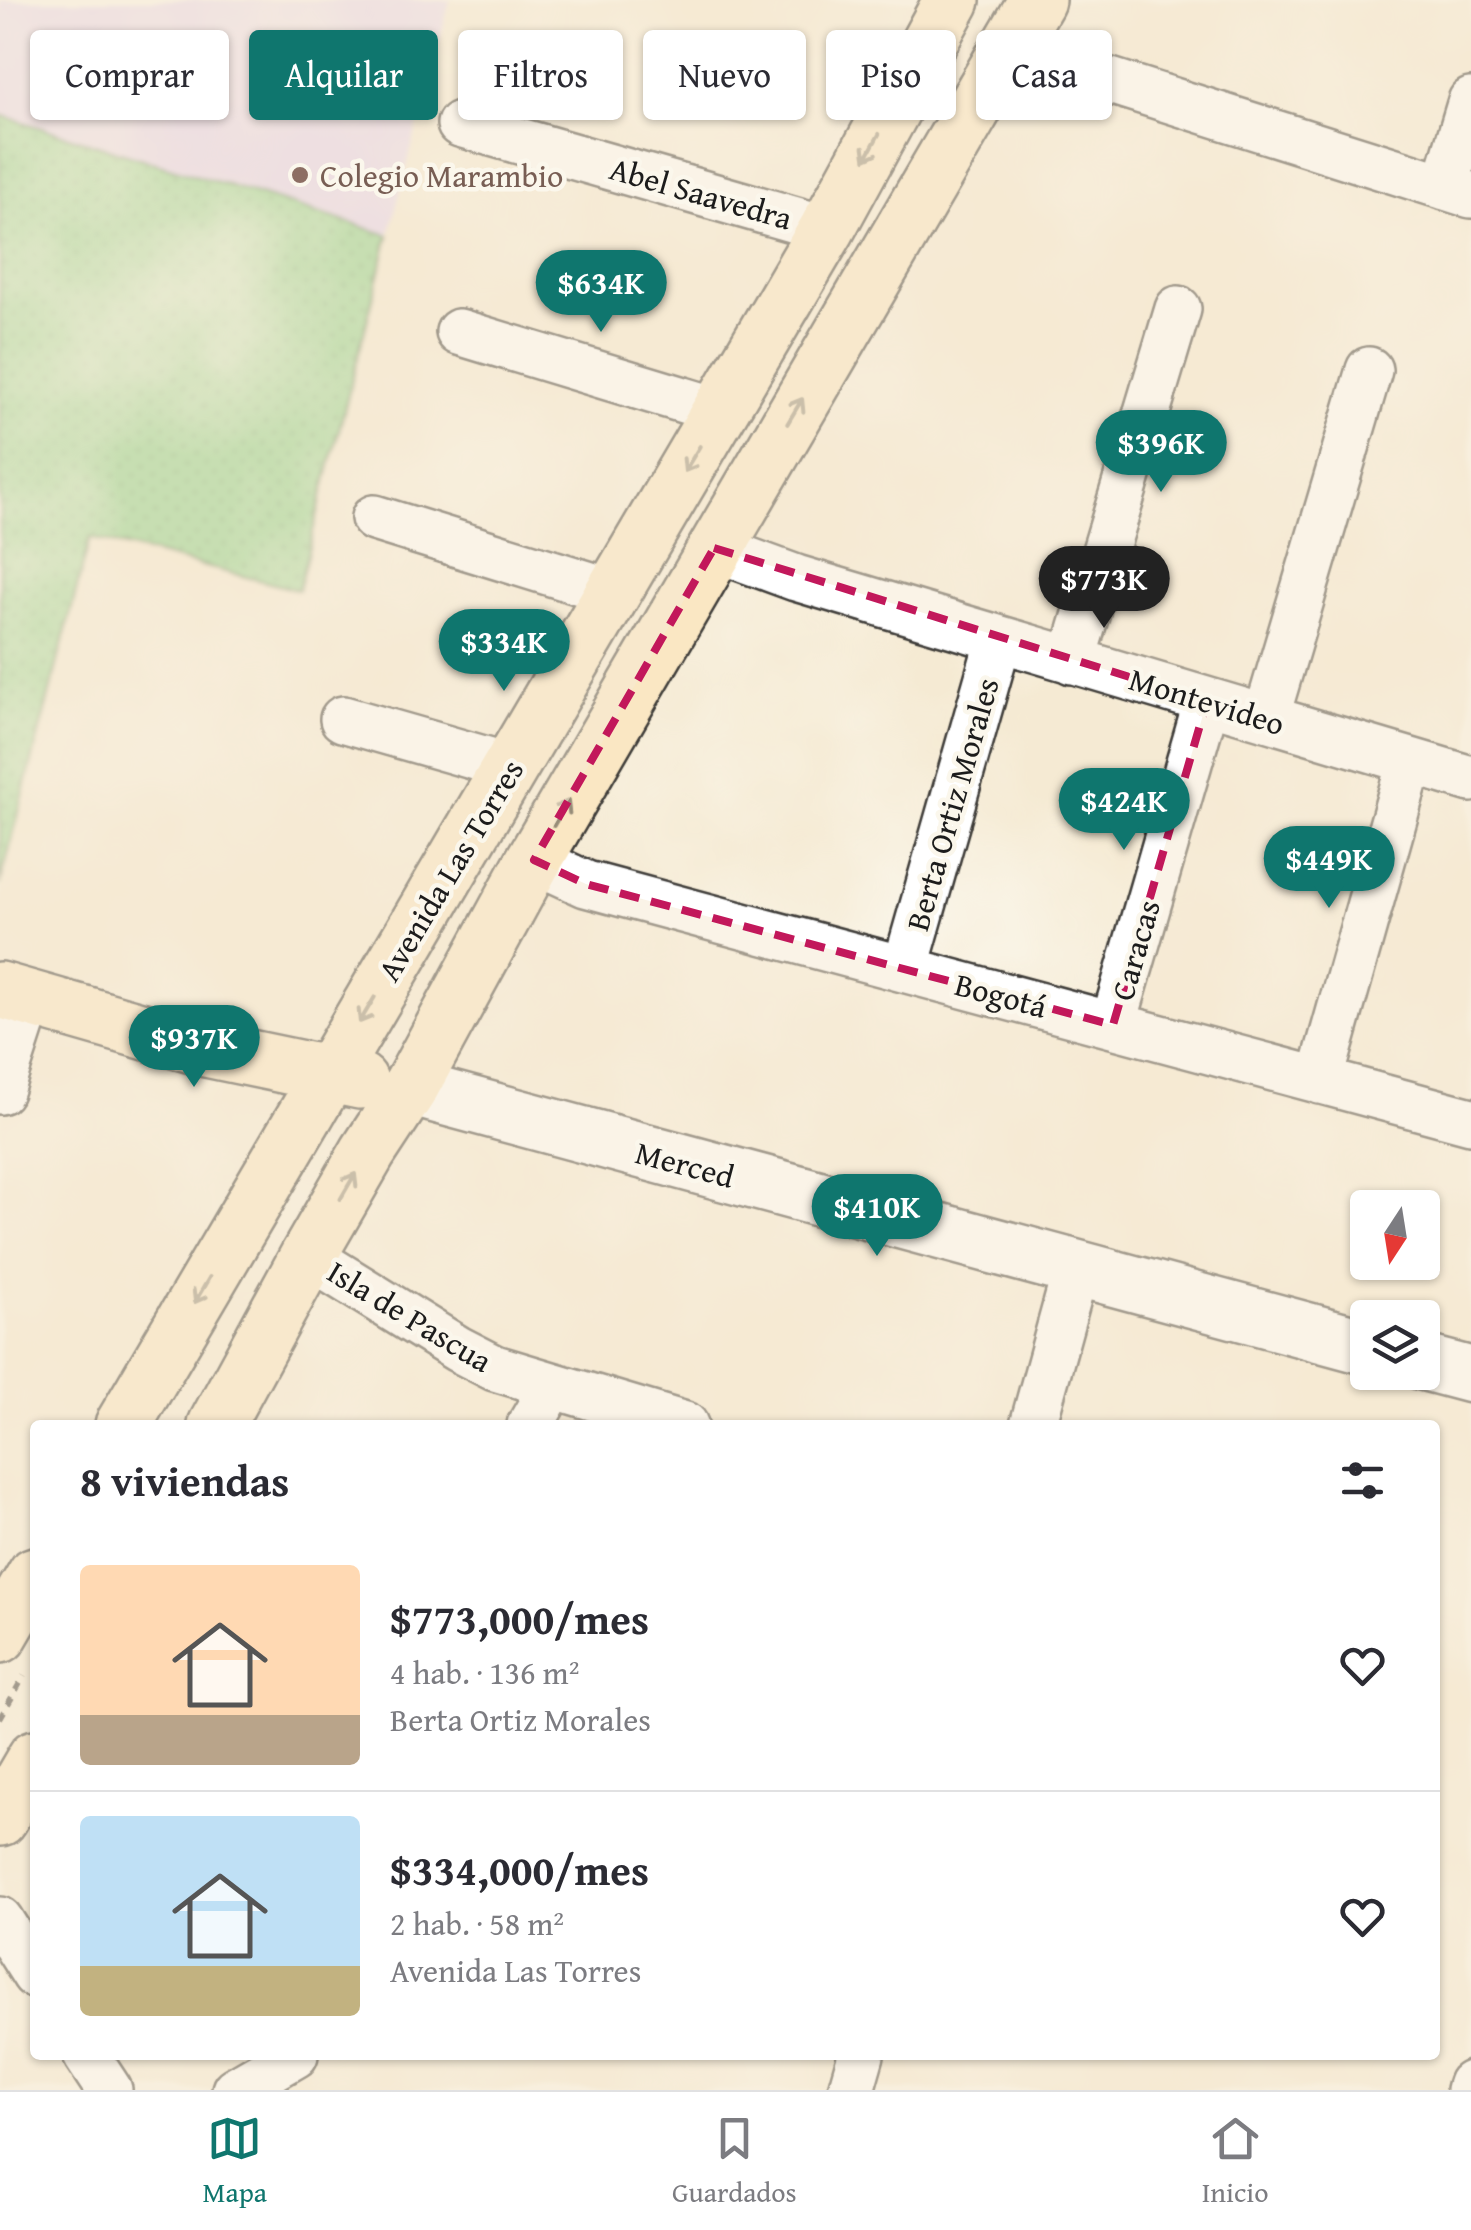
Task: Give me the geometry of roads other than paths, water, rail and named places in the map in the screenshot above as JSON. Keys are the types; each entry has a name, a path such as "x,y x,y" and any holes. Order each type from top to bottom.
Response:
{"main road":[{"name":"Avenida Las Torres","path":"126,1420 827,229 952,0"},
{"name":"Avenida Las Torres","path":"1020,30 1038,0"},
{"name":"Avenida Las Torres","path":"219,1420 308,1256 410,1088 534,860 976,105"},
{"name":"Merced","path":"15,994 206,1049 410,1088"},
{"path":"13,1654 30,1593"},
{"path":"0,1818 30,1767"}],"street":[{"path":"1112,82 1458,191 1471,101"},
{"name":"Abel Saavedra","path":"460,124 827,229"},
{"path":"1072,660 1178,309"},
{"path":"459,332 720,411"},
{"path":"1266,718 1369,370"},
{"path":"374,518 614,592"},
{"name":"Montevideo","path":"714,548 770,570 1410,762 1468,767"},
{"name":"Berta Ortiz Morales","path":"905,970 999,639"},
{"name":"Caracas","path":"1113,1025 1207,701"},
{"path":"343,719 510,767"},
{"path":"1320,1080 1410,762"},
{"name":"Bogotá","path":"534,860 586,884 1471,1121"},
{"path":"0,1091 15,994"},
{"name":"Merced","path":"410,1088 1350,1342"},
{"name":"Isla de Pascua","path":"308,1256 495,1368 541,1406 647,1420"},
{"path":"1034,1420 1076,1269"},
{"path":"1440,1366 1471,1374"},
{"path":"0,1920 30,1967"},
{"path":"89,2060 109,2090"},
{"path":"235,2090 286,2060"},
{"path":"851,2090 860,2060"}],"place":[{"name":"Colegio Marambio","path":"300,175"}]}
